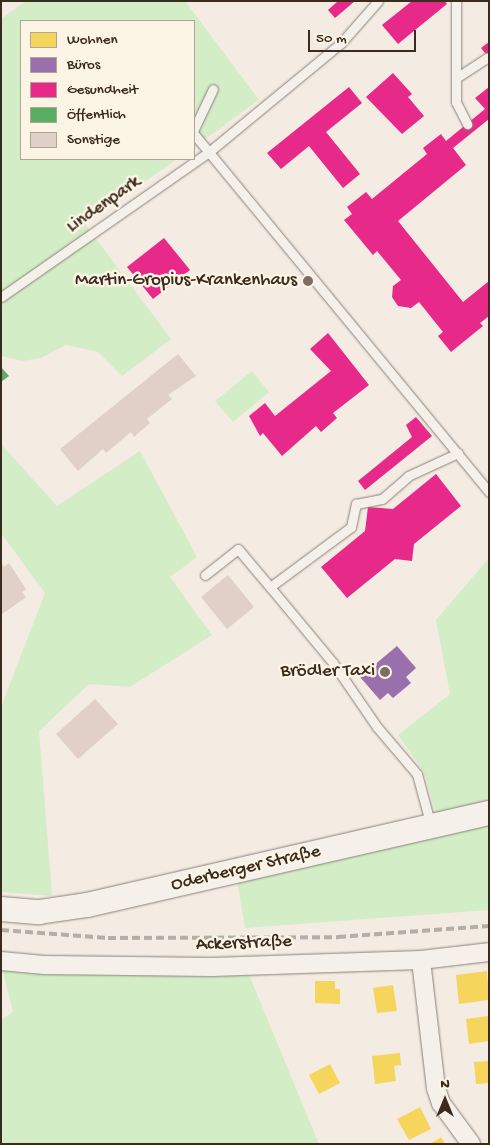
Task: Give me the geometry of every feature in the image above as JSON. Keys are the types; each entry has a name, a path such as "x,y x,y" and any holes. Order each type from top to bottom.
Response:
{"main road":[{"name":"Oderberger Straße","path":"1,909 39,912 87,905 489,813"}],"street":[{"name":"Ackerstraße","path":"1,961 44,965 212,967 421,960 489,952"},
{"path":"422,970 436,1088 441,1103 470,1144"}],"lane":[{"name":"Lindenpark","path":"1,297 210,151 341,43 378,1"},
{"path":"456,1 456,102 467,124"},
{"path":"456,78 488,57"},
{"path":"195,127 213,89"},
{"path":"195,135 458,452 489,492"},
{"path":"270,587 351,527 356,504 382,499 408,476 458,452"},
{"path":"205,575 238,549 333,663 377,727 417,774 432,826"}],"green space":[{"path":"26,1 185,1 259,100 195,146 195,20 20,20 20,160 176,160 85,224 171,339 122,376 98,352 66,345 41,358 22,361 1,356 1,19"},
{"path":"252,371 269,392 233,422 215,401"},
{"path":"1,444 57,506 140,451 197,557 170,577 212,635 130,687 89,684 39,731 52,896 1,892 1,707 45,593 1,533"},
{"path":"489,558 489,805 437,817 424,772 398,735 450,694 436,620"},
{"path":"489,821 489,910 245,928 237,881"},
{"path":"2,968 247,970 319,1144 1,1144 1,1020 13,1012"}],"building: Wohnen":[{"path":"487,971 489,1000 459,1004 456,975"},
{"path":"315,981 335,981 335,989 340,989 340,1004 315,1003"},
{"path":"393,985 397,1011 377,1013 373,988"},
{"path":"489,1016 489,1041 469,1044 466,1019"},
{"path":"400,1053 401,1065 394,1066 396,1081 375,1084 372,1056"},
{"path":"489,1061 489,1083 476,1084 474,1062"},
{"path":"330,1064 340,1083 319,1094 309,1075"},
{"path":"420,1107 431,1129 409,1140 397,1119"},
{"path":"441,1137 445,1144 430,1144"}],"building: Büros":[{"path":"397,646 416,668 406,677 411,683 393,698 388,693 380,700 360,677"}],"building: Gesundheit":[{"path":"338,1 355,1 335,18 328,10"},
{"path":"412,1 445,1 447,4 398,44 382,25"},
{"path":"489,42 489,58 481,48"},
{"path":"393,73 412,94 408,97 424,116 402,134 366,97"},
{"path":"349,87 362,103 326,132 360,174 343,188 309,146 281,169 267,153"},
{"path":"489,87 489,119 453,148 466,165 398,221 463,302 489,281 489,316 480,323 483,326 451,352 438,336 443,332 419,302 411,308 398,306 392,297 393,286 401,280 377,251 373,255 344,220 352,214 347,207 366,192 372,199 427,154 423,148 441,134 446,141 485,109 475,98"},
{"path":"164,238 190,270 153,299 127,267"},
{"path":"328,333 369,385 333,413 337,418 321,432 316,426 282,456 263,433 260,436 249,416 265,403 275,416 331,371 310,349"},
{"path":"416,417 432,436 365,490 358,481 412,437 406,425"},
{"path":"436,474 461,506 414,544 412,561 395,559 347,598 321,567 365,531 368,507 393,509"}],"building: Öffentlich":[{"path":"1,367 9,376 1,382"}],"building: Sonstige":[{"path":"178,354 196,376 168,395 172,399 147,419 150,423 134,437 131,432 106,453 103,449 78,471 60,449"},
{"path":"1,563 4,567 9,563 26,589 22,592 26,597 1,615"},
{"path":"228,575 254,607 227,629 201,597"},
{"path":"95,699 118,724 78,759 56,734"}],"railway":[{"path":"1,930 108,938 338,937 489,926"}],"place":[{"name":"Martin-Gropius-Krankenhaus","path":"308,281"},
{"name":"Brödler Taxi","path":"385,672"}]}
